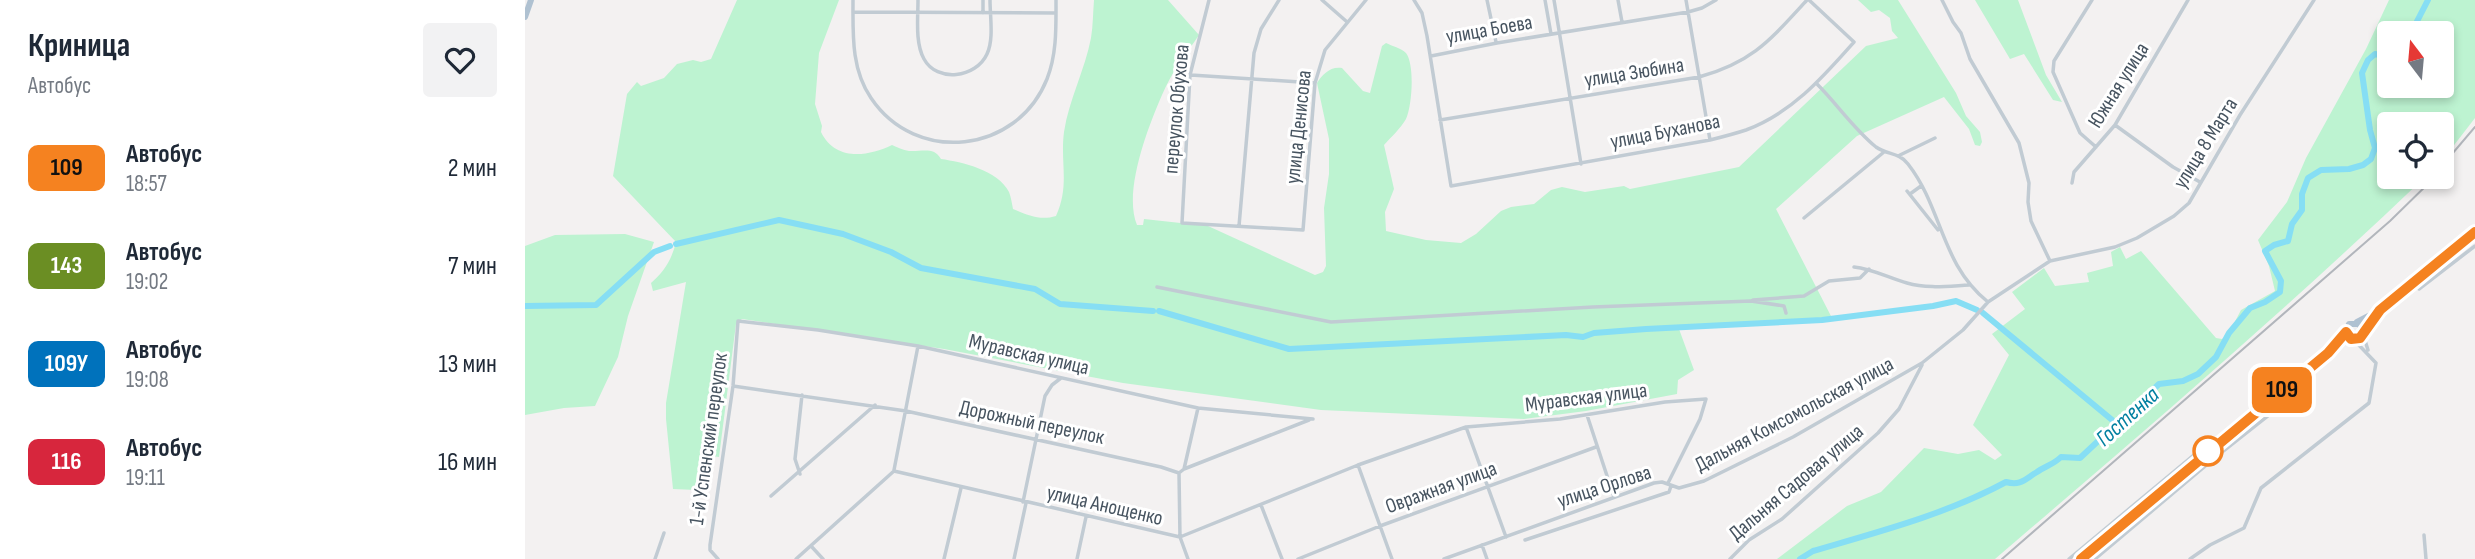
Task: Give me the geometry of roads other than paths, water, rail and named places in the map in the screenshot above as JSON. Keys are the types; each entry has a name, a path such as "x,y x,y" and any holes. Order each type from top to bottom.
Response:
{"main road":[{"path":"525,18 531,0"},
{"path":"2081,559 2328,353 2346,332 2347,326 2380,310 2475,232"},
{"path":"2328,353 2360,338 2380,310"},
{"path":"2355,323 2360,325 2363,332"},
{"path":"2346,332 2353,340"}],"street":[{"path":"853,0 853,49 860,76 876,105 899,127 918,137 953,143 990,136 1009,127 1029,109 1047,80 1053,63 1056,0"},
{"path":"918,0 918,32 923,59 936,72 954,75 967,73 987,55 990,41 990,0"},
{"path":"983,0 983,13"},
{"name":"переулок Обухова","path":"1209,0 1190,75 1182,223 1239,226"},
{"path":"1239,226 1254,53 1261,29 1279,0"},
{"path":"1322,0 1346,21"},
{"name":"улица Денисова","path":"1239,226 1303,230 1315,83 1325,50 1346,21 1366,0"},
{"path":"1414,0 1422,13 1440,120"},
{"path":"1487,0 1497,43"},
{"path":"1545,0 1551,34"},
{"path":"1554,0 1581,164"},
{"path":"1618,0 1622,23"},
{"path":"1686,0 1710,141"},
{"name":"улица Боева","path":"1430,56 1688,12 1716,0"},
{"name":"улица Буханова","path":"1440,120 1451,186 1710,141 1747,130 1796,102 1817,84 1854,42 1808,0"},
{"name":"улица Зюбина","path":"1440,120 1699,77 1727,69 1752,55 1808,0"},
{"path":"1942,0 1961,33 1970,59 2019,143 2029,183 2031,221 2050,261"},
{"path":"2092,0 2055,61 2053,72 2080,134 2096,147"},
{"name":"Южная улица","path":"2072,183 2074,172 2115,125 2188,0"},
{"name":"улица 8 Марта","path":"1988,302 2050,261 2115,247 2137,238 2174,216 2189,203 2314,0"},
{"path":"853,12 1056,13"},
{"path":"1190,75 1315,83"},
{"path":"1817,84 1871,142 1884,152 1900,155 1908,163 1920,184 1949,253 1969,285 1988,302"},
{"path":"2115,125 2200,183"},
{"path":"1900,155 1935,138"},
{"path":"1804,218 1884,152"},
{"path":"1920,184 1908,192 1942,235"},
{"path":"2419,289 2475,246"},
{"path":"1854,267 1869,269 1909,284 1969,285"},
{"path":"1157,287 1331,322 1804,296 1829,281 1860,278 1869,269"},
{"path":"1751,301 1784,306 1786,313"},
{"name":"Дальняя Садовая улица","path":"1730,559 1749,540 1782,519 1878,433 1899,410 1922,363 1963,330 1988,302"},
{"name":"Муравская улица","path":"739,321 918,346 1198,408 1313,419 1184,469"},
{"name":"1-й Успенский переулок","path":"718,559 710,550 710,545 733,386 739,321"},
{"path":"2363,332 2368,352"},
{"path":"2190,559 2210,545 2244,528 2262,488 2368,404 2377,366 2368,352 2353,340"},
{"path":"796,559 894,471 918,346"},
{"name":"Дальняя Комсомольская улица","path":"1679,488 1717,475 1793,437 1922,363"},
{"path":"1014,559 1045,396 1061,378"},
{"path":"2095,559 2214,458 2312,381"},
{"name":"Дорожный переулок","path":"733,386 906,411 1179,473"},
{"path":"800,474 795,459 802,396"},
{"name":"Муравская улица","path":"1466,427 1587,415 1665,402 1703,398 1707,401"},
{"name":"улица Орлова","path":"1669,485 1707,401"},
{"path":"771,496 800,474 875,405"},
{"path":"1188,559 1180,537 1179,473 1184,469 1198,408"},
{"path":"1587,415 1614,497"},
{"path":"1466,427 1506,537"},
{"name":"улица Анощенко","path":"894,471 1180,537 1358,465 1466,427"},
{"name":"Овражная улица","path":"1298,559 1596,447"},
{"path":"2069,559 2201,449 2205,454"},
{"path":"1358,465 1392,559"},
{"name":"улица Орлова","path":"1444,559 1654,484 1679,488"},
{"path":"1525,540 1669,492 1669,485"},
{"path":"944,559 961,488"},
{"path":"1261,505 1282,559"},
{"path":"1077,559 1086,517"},
{"name":"улица Орлова","path":"1551,520 1557,529"},
{"path":"655,559 664,533"},
{"path":"2424,535 2426,559"},
{"path":"1482,545 1486,559"},
{"path":"811,546 823,559"}],"waterway":[{"name":"Гостенка","path":"2417,21 2428,0"},
{"name":"Гостенка","path":"1800,559 1813,551 1936,513 2006,482 2023,481 2061,457 2080,458 2159,384 2183,381 2198,374 2216,357 2229,333 2250,308 2280,292 2281,281 2265,251 2288,241 2292,224 2302,210 2302,194 2308,178 2321,170 2349,169 2363,165 2371,159 2375,148 2362,73 2368,60 2377,54"},
{"path":"676,244 779,220 843,234 891,252 921,268 1035,289 1060,304 1153,311"},
{"path":"525,306 596,305 654,252 670,246"},
{"path":"1159,311 1289,349 1566,335 1583,337 1594,333 1646,329 1822,320 1956,301 1977,310"},
{"path":"1983,313 2117,424"}],"railway":[{"path":"2454,152 2475,127"},
{"path":"2002,559 2390,221 2423,189"}]}
